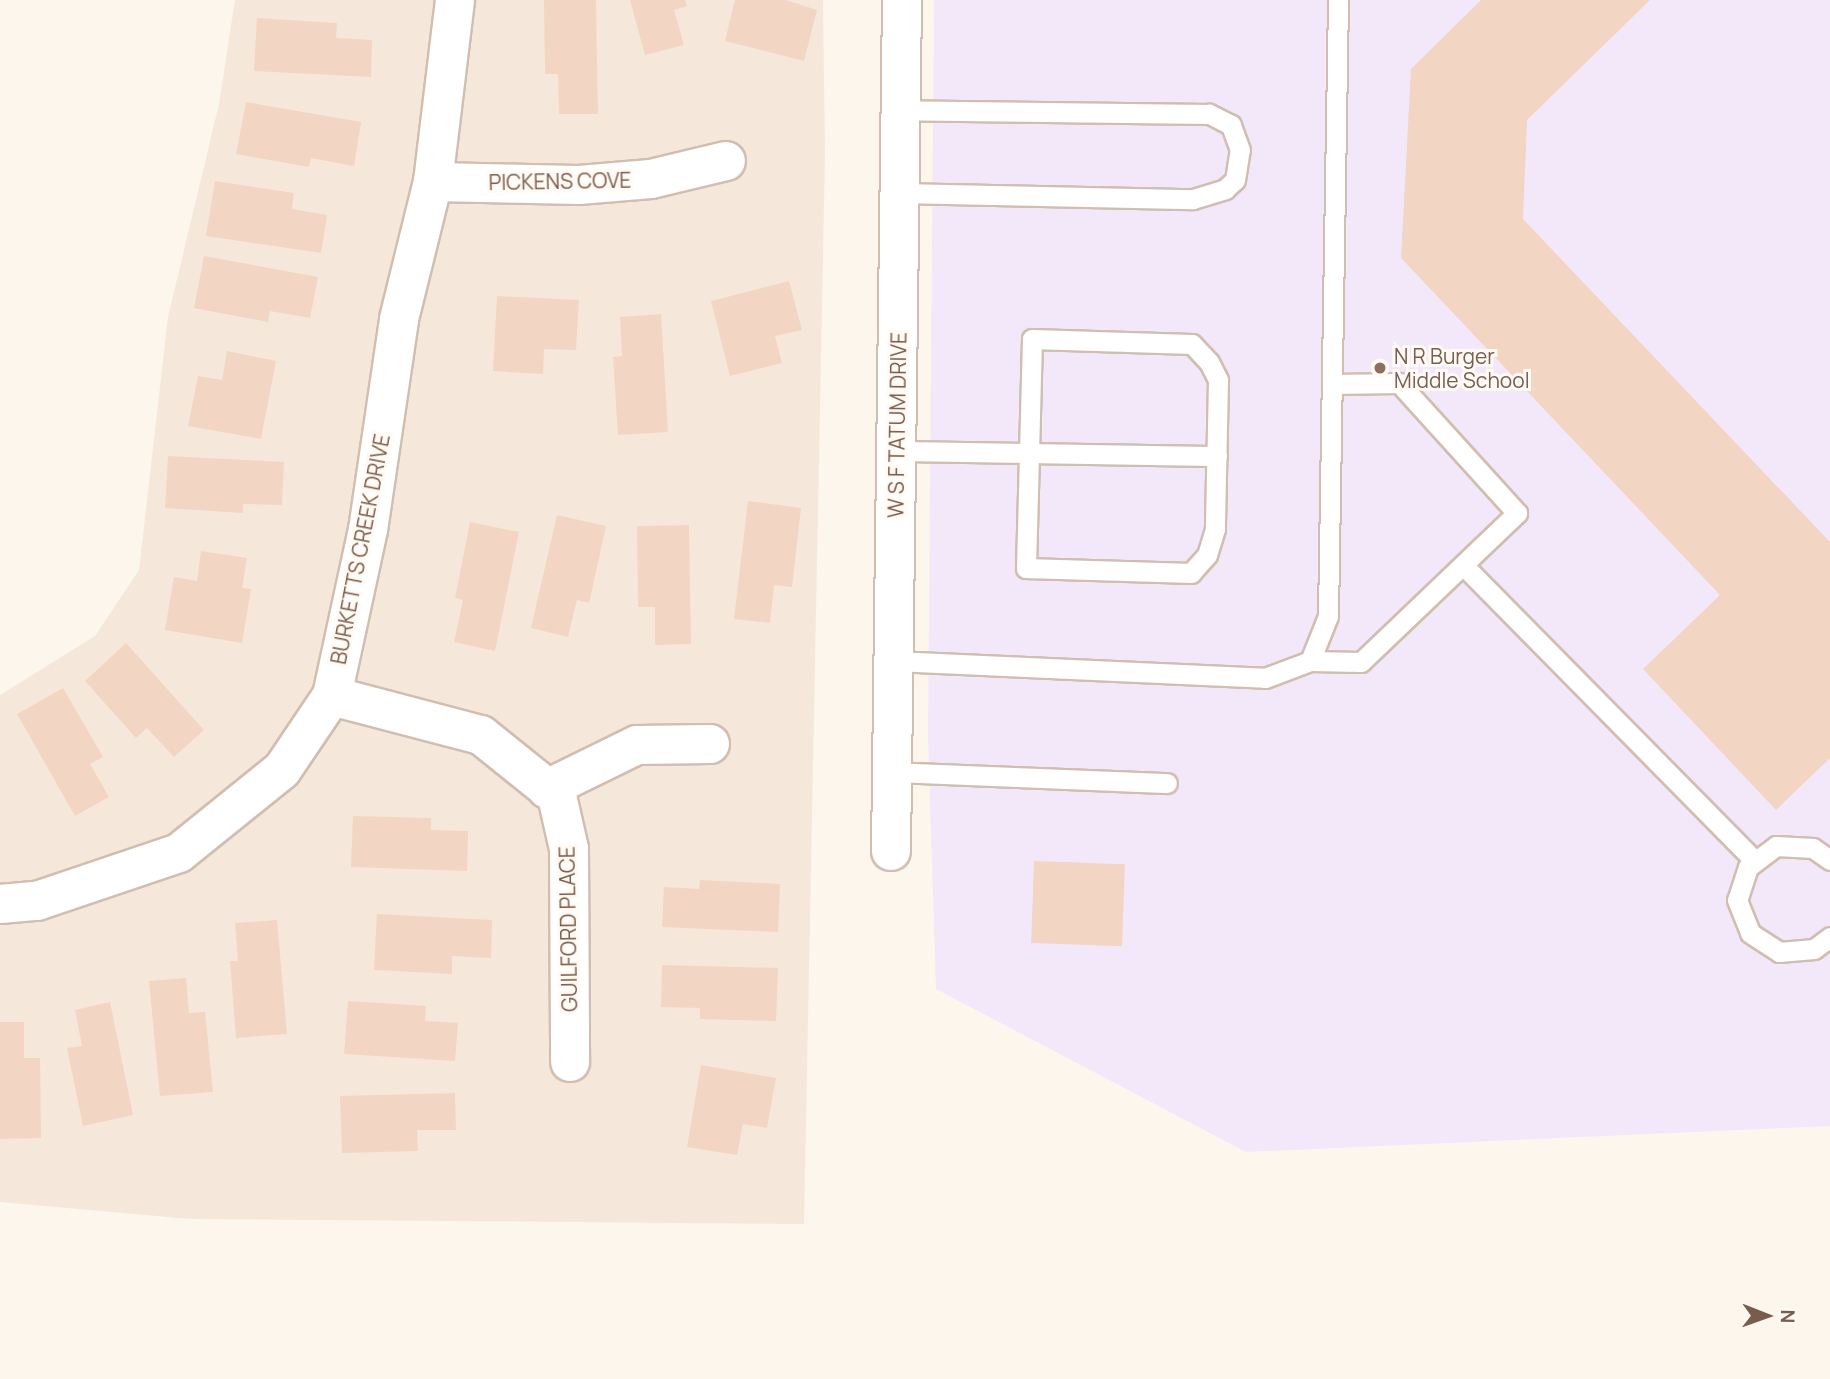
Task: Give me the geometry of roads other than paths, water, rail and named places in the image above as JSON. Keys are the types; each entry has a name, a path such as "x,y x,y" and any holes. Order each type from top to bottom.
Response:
{"street":[{"name":"BURKETTS CREEK DRIVE","path":"0,904 37,901 179,853 282,770 332,696 368,530 399,319 433,182 455,0"},
{"name":"W S F TATUM DRIVE","path":"891,851 902,0"},
{"name":"PICKENS COVE","path":"433,182 579,185 650,179 726,161"},
{"name":"GUILFORD PLACE","path":"332,696 481,736 556,796 569,849 570,1062"},
{"path":"547,789 637,746 710,744"}],"lane":[{"path":"1310,661 1328,617 1338,0"},
{"path":"900,110 1209,114 1231,125 1240,150 1235,180 1208,197 1193,199 900,193"},
{"path":"1032,340 1192,344 1209,362 1218,380 1217,456 1215,529 1207,555 1191,573 1026,568 1032,340"},
{"path":"894,661 1265,678 1310,661 1362,662 1517,513 1399,383 1332,384"},
{"path":"897,451 1217,456"},
{"path":"1463,565 1755,860"},
{"path":"892,772 1167,783"},
{"path":"1830,860 1813,848 1794,844 1776,846 1755,860 1740,883 1737,900 1750,933 1779,952 1797,953 1830,937"}],"place":[{"name":"N R Burger Middle School","path":"1380,368"}]}
